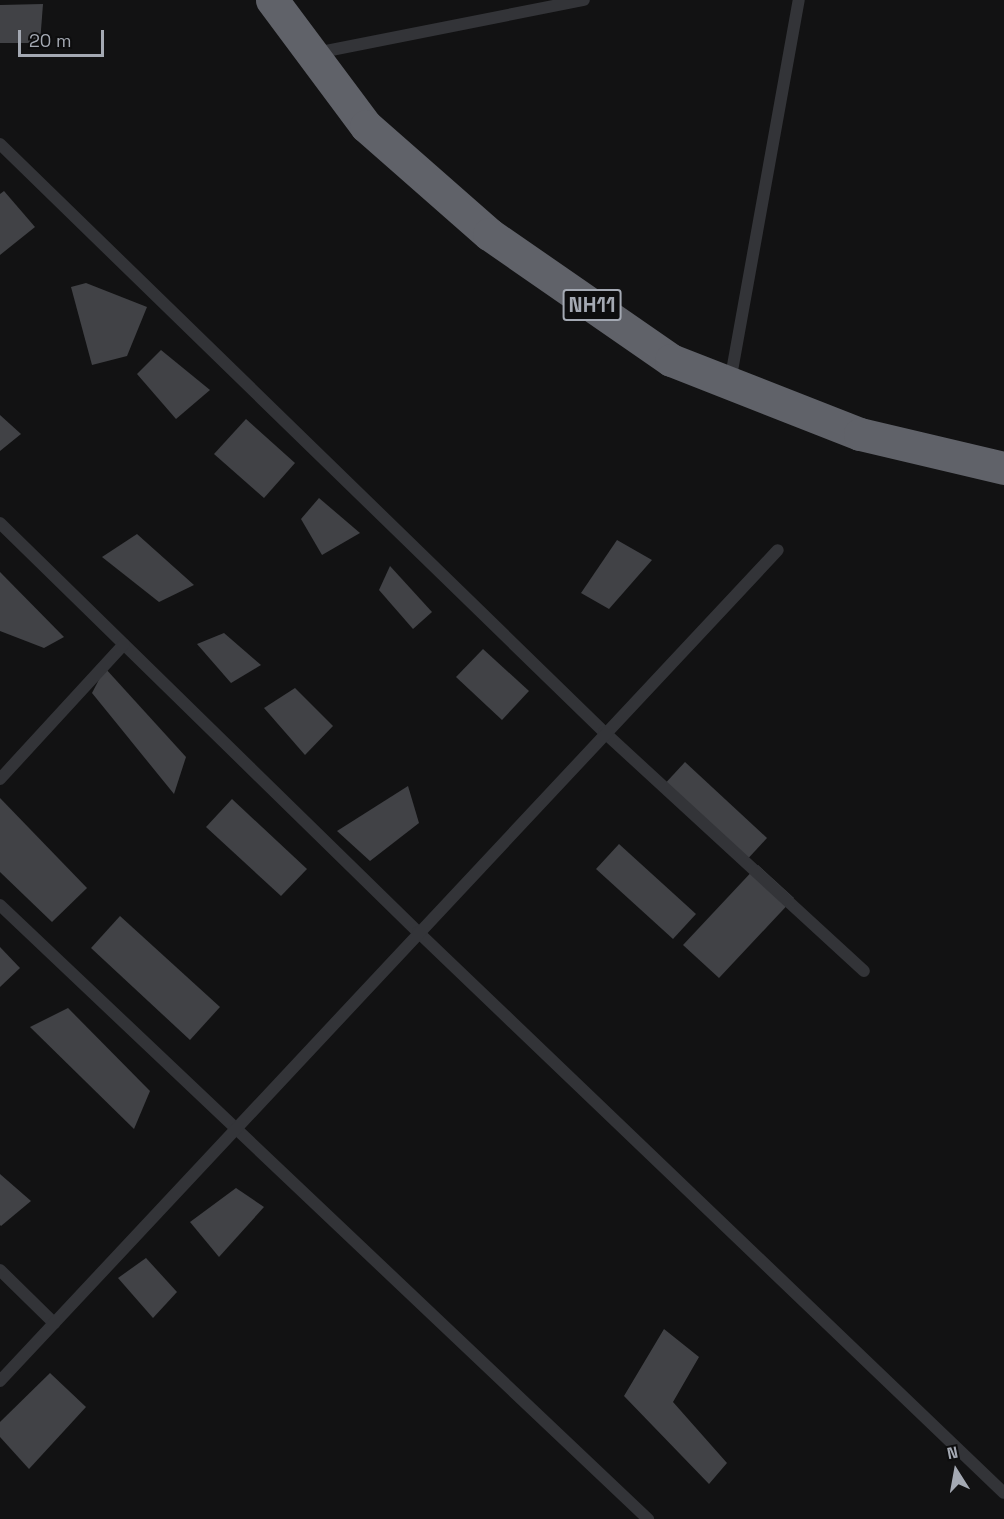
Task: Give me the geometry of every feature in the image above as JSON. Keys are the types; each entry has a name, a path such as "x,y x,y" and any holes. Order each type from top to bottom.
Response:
{"highway":[{"name":"NH11","path":"272,0 366,126 489,234 671,360 860,434 1004,468"}],"lane":[{"path":"312,54 584,0"},
{"path":"730,383 799,0"},
{"path":"0,144 604,732 864,971"},
{"path":"0,523 418,932 1004,1493"},
{"path":"0,1381 604,732 778,550"},
{"path":"0,778 124,644"},
{"path":"0,905 648,1519"},
{"path":"0,1270 54,1323"}],"building":[{"path":"43,4 40,43 0,43 0,5"},
{"path":"4,191 35,227 0,255 0,194"},
{"path":"86,283 147,307 127,356 92,365 71,287"},
{"path":"161,350 210,390 176,419 137,374"},
{"path":"0,415 21,434 0,451"},
{"path":"246,419 295,463 264,498 214,454"},
{"path":"319,498 360,533 322,555 301,519"},
{"path":"137,534 194,585 159,602 102,557"},
{"path":"617,540 652,560 609,609 581,593"},
{"path":"390,566 432,612 413,629 379,590"},
{"path":"0,572 64,637 44,648 0,631"},
{"path":"224,633 261,665 231,683 197,644"},
{"path":"483,649 529,691 502,720 456,677"},
{"path":"105,668 186,757 174,794 92,693"},
{"path":"295,688 333,726 305,755 264,708"},
{"path":"685,762 767,838 743,864 661,788"},
{"path":"408,786 419,823 370,861 337,831"},
{"path":"0,798 87,888 52,922 0,872"},
{"path":"232,799 307,869 281,896 206,827"},
{"path":"619,844 696,914 673,939 596,869"},
{"path":"758,865 794,898 719,978 683,945"},
{"path":"120,916 220,1007 190,1040 91,948"},
{"path":"0,947 20,968 0,987"},
{"path":"68,1008 150,1091 134,1129 30,1027"},
{"path":"0,1174 31,1201 1,1226 0,1225"},
{"path":"236,1188 264,1207 219,1257 190,1222"},
{"path":"146,1258 177,1292 153,1318 118,1278"},
{"path":"664,1329 699,1357 673,1402 727,1463 709,1484 624,1396"},
{"path":"50,1373 86,1407 29,1469 0,1437 0,1422"}]}
